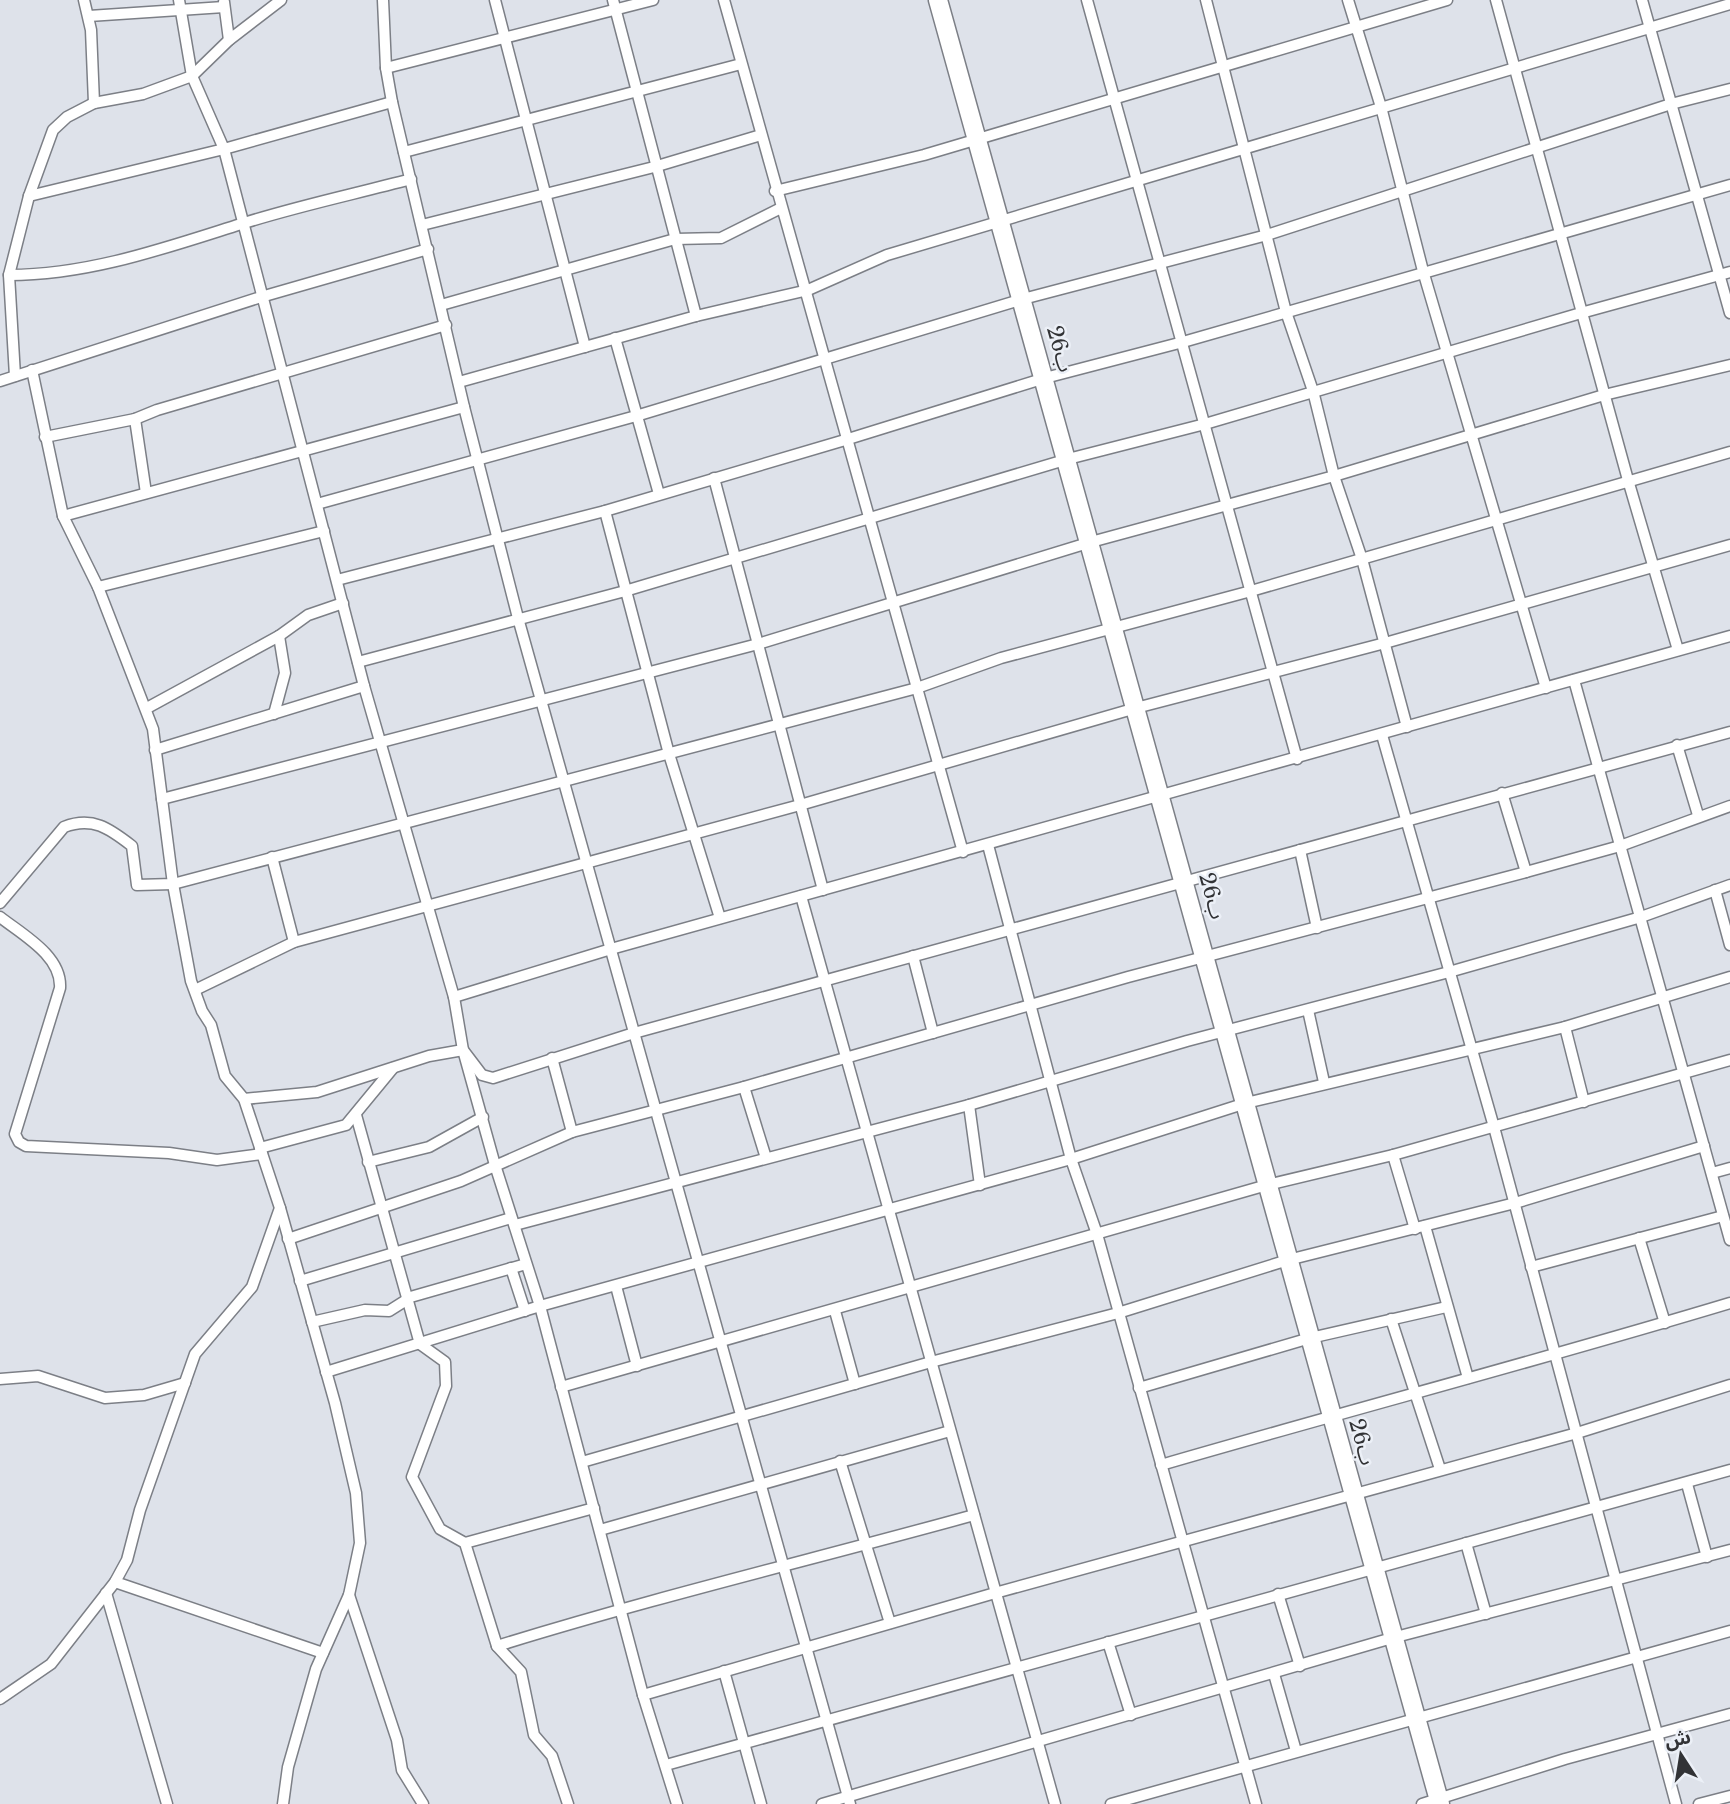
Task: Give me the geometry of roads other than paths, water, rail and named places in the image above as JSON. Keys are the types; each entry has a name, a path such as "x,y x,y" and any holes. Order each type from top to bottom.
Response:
{"highway":[{"name":"26ب","path":"938,0 1068,459 1415,1717 1433,1802"}],"street":[{"path":"84,0 89,16 94,103"},
{"path":"281,0 229,40 192,76 143,94 94,103 66,117 53,130 29,196 9,275 5,380 261,296 428,249"},
{"path":"383,0 386,68 393,102 464,407 518,618 849,1800"},
{"path":"495,0 585,347"},
{"path":"386,68 504,40 614,5 653,0"},
{"path":"724,0 775,191 808,290 845,440 963,852"},
{"path":"1087,0 1297,759"},
{"path":"1206,0 1286,312 1313,391 1334,476 1362,559 1408,727"},
{"path":"1348,0 1381,107 1423,271 1470,435 1546,688"},
{"path":"775,191 979,139 1447,0"},
{"path":"1496,0 1562,231 1581,313 1678,650"},
{"path":"1642,0 1697,194 1725,274 1730,313"},
{"path":"89,16 179,4 224,3 229,40"},
{"path":"179,4 192,76 224,149 364,686 454,997 463,1050 495,1165 540,1306 643,1695 677,1804"},
{"path":"459,382 696,316 808,290 887,255 1730,4"},
{"path":"614,5 654,167 696,316"},
{"path":"404,152 741,64"},
{"path":"317,504 636,416 1023,299 1267,235 1671,104 1730,89"},
{"path":"29,196 224,149 393,102"},
{"path":"422,225 654,167 761,135"},
{"path":"9,275 39,275 123,260 242,223 411,179"},
{"path":"337,580 605,510 1045,378 1183,342 1562,231 1730,185"},
{"path":"441,305 674,239 721,238 781,208"},
{"path":"358,662 625,591 1068,459 1205,424 1581,313 1725,274"},
{"path":"45,437 135,419 157,410 446,325"},
{"path":"615,338 659,494"},
{"path":"162,799 758,643 1091,542 1334,476 1604,395 1730,365"},
{"path":"32,370 63,516 98,587 126,663 147,708 186,963 202,1011 211,1025 225,1076 244,1099 280,1208 326,1372 356,1493 360,1543 349,1595 323,1653 288,1767 283,1804"},
{"path":"63,516 464,407"},
{"path":"135,419 146,493"},
{"path":"0,903 64,827 79,821 96,822 132,846 137,885 173,884 917,688 1000,658 1251,591 1730,452"},
{"path":"714,478 823,890"},
{"path":"605,510 669,754 720,918"},
{"path":"98,587 324,531"},
{"path":"195,990 294,942 800,805 1136,708 1273,674 1730,545"},
{"path":"147,708 279,636 308,615 343,603"},
{"path":"274,714 285,673 279,636"},
{"path":"454,997 720,918 1730,636"},
{"path":"1574,680 1730,1240"},
{"path":"155,750 364,686"},
{"path":"463,1050 482,1074 493,1078 635,1033 824,980 1730,732"},
{"path":"1382,735 1515,1203 1676,1804"},
{"path":"1677,746 1698,815"},
{"path":"1502,793 1525,872"},
{"path":"288,1239 461,1181 572,1132 744,1087 1030,1004 1428,900 1620,846 1698,815 1730,806"},
{"path":"988,845 1071,1159 1097,1234 1256,1804"},
{"path":"1300,850 1317,928"},
{"path":"272,857 294,942"},
{"path":"300,1281 393,1251 677,1182 969,1105 1050,1080 1641,917 1730,885"},
{"path":"1715,890 1730,945"},
{"path":"801,896 1055,1804"},
{"path":"0,917 51,959 61,975 60,988 15,1134 19,1142 26,1146 169,1153 216,1160 261,1151 346,1125 393,1068"},
{"path":"913,956 933,1033"},
{"path":"326,1372 540,1306 1071,1159 1246,1103 1324,1082 1566,1027 1730,977"},
{"path":"1308,1010 1324,1082"},
{"path":"1566,1027 1584,1102"},
{"path":"244,1099 317,1092 463,1050"},
{"path":"552,1058 572,1132"},
{"path":"561,1387 835,1311 1267,1185 1393,1155 1730,1060"},
{"path":"744,1087 766,1158"},
{"path":"969,1105 974,1158 980,1185"},
{"path":"356,1115 420,1344 445,1362 446,1387 412,1477 440,1528 465,1543 497,1646 521,1672 534,1735 552,1756 568,1804"},
{"path":"368,1162 429,1147 483,1117"},
{"path":"582,1462 931,1362 1118,1313 1288,1260 1515,1203 1704,1146"},
{"path":"1393,1155 1420,1227 1468,1378"},
{"path":"1712,1173 1730,1168"},
{"path":"0,1699 51,1664 115,1582 127,1560 195,1354 251,1287 280,1208"},
{"path":"1531,1267 1723,1216"},
{"path":"1639,1238 1665,1323"},
{"path":"312,1322 365,1310 388,1311 408,1298 526,1264"},
{"path":"510,1268 525,1311"},
{"path":"616,1286 637,1366"},
{"path":"1161,1465 1331,1415 1555,1356 1730,1303"},
{"path":"1139,1388 1310,1338 1446,1307"},
{"path":"835,1311 855,1384"},
{"path":"1391,1319 1440,1469"},
{"path":"0,1379 38,1376 105,1398 144,1395 185,1383"},
{"path":"643,1695 995,1593 1577,1433 1730,1385"},
{"path":"600,1530 950,1431"},
{"path":"840,1461 890,1623"},
{"path":"666,1765 1730,1470"},
{"path":"1687,1484 1707,1557"},
{"path":"465,1543 594,1507"},
{"path":"497,1646 621,1608 785,1568 974,1514"},
{"path":"1465,1543 1486,1614"},
{"path":"822,1804 849,1800 1036,1742 1392,1639 1730,1550"},
{"path":"115,1582 323,1653"},
{"path":"106,1593 167,1804"},
{"path":"1278,1594 1300,1666"},
{"path":"349,1595 397,1740 402,1770 423,1804"},
{"path":"1111,1804 1148,1800 1245,1765 1730,1631"},
{"path":"1108,1642 1130,1715"},
{"path":"724,1671 761,1804"},
{"path":"1274,1674 1296,1751"},
{"path":"1433,1802 1565,1759 1730,1714"},
{"path":"1699,1804 1730,1796"}]}
